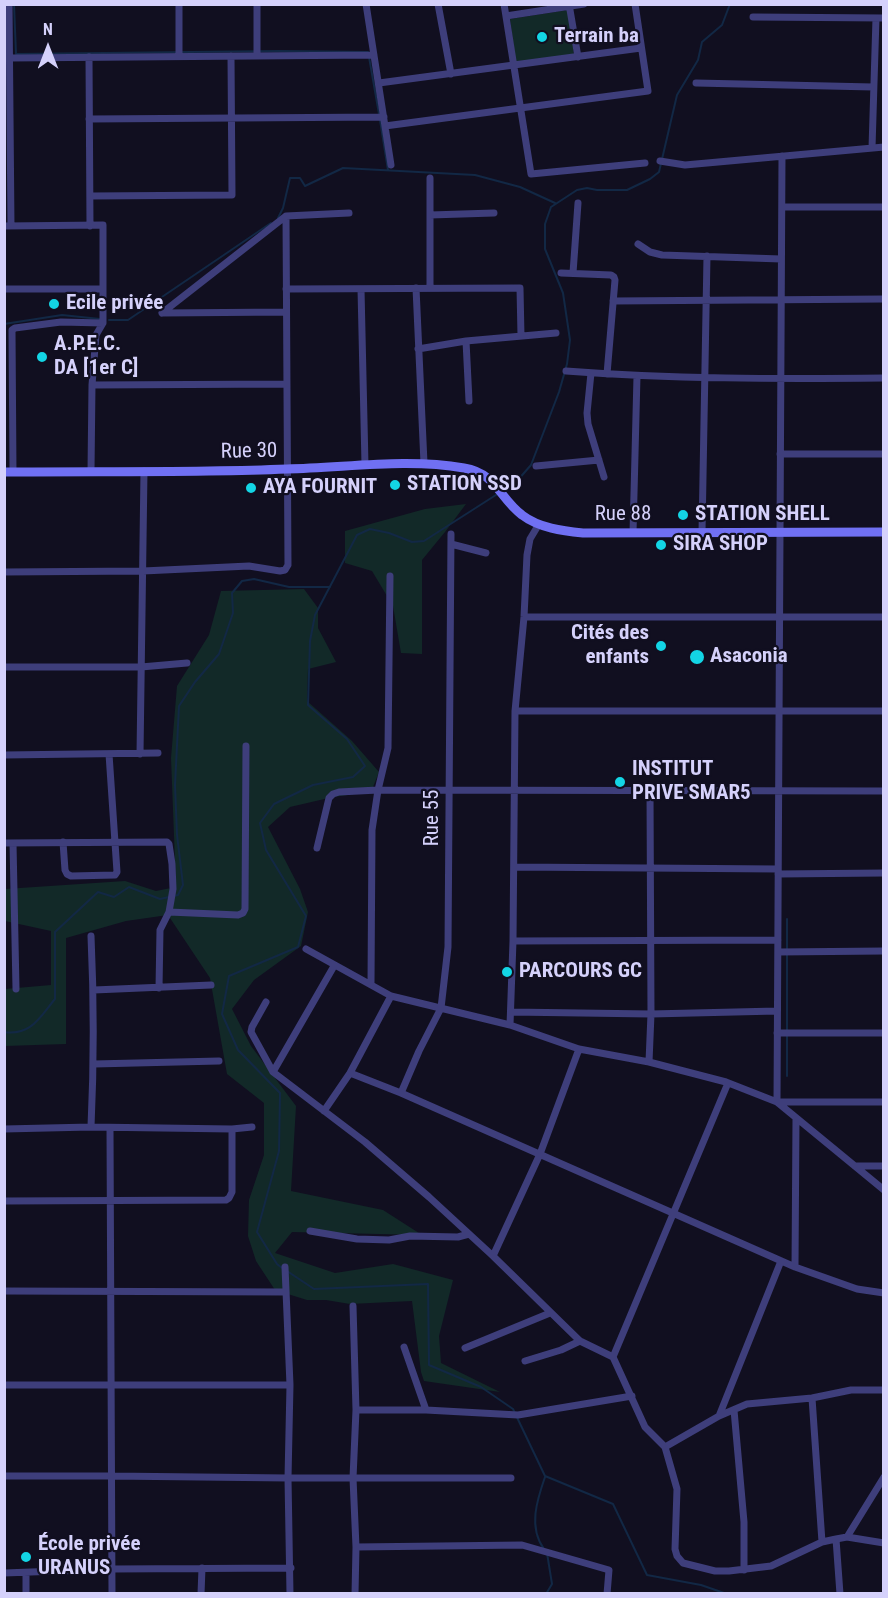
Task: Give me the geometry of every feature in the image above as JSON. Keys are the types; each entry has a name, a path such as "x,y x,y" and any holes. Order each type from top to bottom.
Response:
{"main road":[{"name":"Rue 30","path":"9,472 288,470 424,463 467,468 491,480"},
{"name":"Rue 88","path":"491,480 523,516 539,524 560,530 583,533 884,532"}],"street":[{"path":"9,4 8,226 103,225 103,323 96,335 92,385 91,471"},
{"path":"179,4 179,56"},
{"path":"257,4 257,56"},
{"path":"366,4 391,165"},
{"path":"438,4 451,74"},
{"path":"504,4 531,174 645,163"},
{"path":"506,16 584,4"},
{"path":"385,126 648,91 634,4"},
{"path":"569,6 578,57"},
{"path":"753,17 880,18 873,87 872,148"},
{"path":"379,83 641,48"},
{"path":"10,58 374,55"},
{"path":"90,196 232,195 231,56"},
{"path":"89,57 90,226"},
{"path":"696,83 873,87"},
{"path":"89,119 384,117"},
{"path":"660,161 685,165 884,147"},
{"path":"777,1102 782,156"},
{"path":"430,178 430,288"},
{"path":"573,273 578,203"},
{"path":"782,207 884,207"},
{"path":"286,312 162,313 286,216 349,213"},
{"path":"430,215 494,213"},
{"path":"4,572 143,571 249,566 285,570 288,565 286,216"},
{"path":"638,244 650,252 662,255 781,259"},
{"path":"702,532 707,256"},
{"path":"561,273 614,277 607,374"},
{"path":"416,288 424,463"},
{"path":"286,289 520,288 521,336"},
{"path":"4,289 103,289"},
{"path":"361,289 364,465"},
{"path":"613,301 884,299"},
{"path":"9,472 12,330 61,322 103,323"},
{"path":"418,349 466,341 556,333"},
{"path":"466,341 469,401"},
{"path":"566,371 706,378 884,378"},
{"path":"591,373 588,424 604,477"},
{"path":"633,533 637,376"},
{"path":"92,385 287,384"},
{"path":"780,454 884,454"},
{"path":"536,465 598,460"},
{"path":"140,754 144,471"},
{"path":"510,1025 515,711 527,555 530,539 539,524"},
{"name":"Rue 55","path":"401,1093 441,1008 448,947 452,534"},
{"path":"452,544 486,554"},
{"path":"371,984 372,830 388,748 390,576"},
{"path":"524,617 884,617"},
{"path":"4,667 141,667 187,663"},
{"path":"515,711 884,711"},
{"path":"169,912 238,915 245,909 246,746"},
{"path":"4,755 158,753"},
{"path":"63,842 67,874 71,876 116,875 108,754"},
{"path":"316,848 329,798 333,794 378,790 884,791"},
{"path":"649,1062 651,1014 650,791"},
{"path":"16,988 9,843 164,841 169,844 173,889 169,912 160,930 159,988"},
{"path":"514,867 884,873"},
{"path":"91,936 94,990 92,1127"},
{"path":"513,941 777,940"},
{"path":"306,949 391,996 510,1025 579,1048 649,1062 728,1083 777,1102 884,1190"},
{"path":"777,952 884,951"},
{"path":"273,1072 334,966"},
{"path":"94,990 211,985"},
{"path":"324,1111 350,1072 391,996"},
{"path":"266,1002 251,1032 273,1072 393,1165 493,1256 580,1341 613,1357 645,1427 665,1447 677,1489 675,1549 682,1563 715,1570 744,1570 771,1566 822,1542 836,1539 848,1537 884,1543"},
{"path":"511,1012 651,1014 777,1011"},
{"path":"777,1033 884,1033"},
{"path":"493,1256 540,1154 579,1048"},
{"path":"94,1065 219,1061"},
{"path":"350,1072 795,1267 857,1289 884,1293"},
{"path":"613,1357 728,1083"},
{"path":"777,1102 884,1102"},
{"path":"795,1267 796,1118"},
{"path":"4,1129 92,1127 232,1129 252,1127"},
{"path":"110,1128 112,1593"},
{"path":"4,1201 226,1200 232,1192 232,1129"},
{"path":"855,1166 884,1166"},
{"path":"310,1231 357,1239 389,1240 410,1236 458,1237 469,1234"},
{"path":"719,1416 781,1261"},
{"path":"285,1268 290,1385 288,1478 290,1593"},
{"path":"4,1291 286,1292"},
{"path":"353,1306 356,1410 353,1478 356,1593"},
{"path":"465,1348 550,1313"},
{"path":"525,1361 561,1350 580,1341"},
{"path":"404,1347 426,1410"},
{"path":"4,1385 290,1385"},
{"path":"665,1447 719,1416 747,1404 812,1398 851,1390 884,1390"},
{"path":"356,1410 426,1410 518,1415 632,1396"},
{"path":"812,1398 822,1542"},
{"path":"734,1410 744,1522 744,1570"},
{"path":"4,1476 511,1478"},
{"path":"848,1537 884,1477"},
{"path":"836,1539 840,1593"},
{"path":"356,1547 522,1545 609,1570 607,1593"},
{"path":"201,1593 202,1568"},
{"path":"4,1573 112,1569 291,1568"},
{"path":"26,1573 26,1593"}],"green space":[{"name":"Terrain ba","path":"568,10 574,55 516,64 510,19"},
{"path":"466,504 422,560 422,654 401,653 393,606 372,571 345,563 345,531 425,509"},
{"path":"304,589 318,608 318,628 336,662 308,669 307,701 352,741 379,772 371,792 333,797 290,807 268,827 300,889 308,912 301,946 254,980 232,1009 251,1046 296,1106 291,1191 383,1210 422,1235 292,1232 275,1253 335,1273 393,1264 453,1280 439,1336 441,1363 500,1392 424,1381 412,1301 350,1304 307,1300 275,1290 256,1261 248,1236 249,1200 264,1155 264,1103 227,1074 210,978 168,915 126,921 66,938 66,1044 5,1046 5,989 51,985 51,931 5,921 5,889 125,881 156,891 176,887 171,758 177,686 209,635 221,591"}],"waterway":[{"path":"14,4 16,54 368,52"},
{"path":"504,490 517,481 531,465 559,392 567,364 570,340 563,293 545,249 545,224 551,207 577,190 587,188 627,190 659,172 677,95 698,60 702,42 722,25 730,4"},
{"path":"369,57 379,114"},
{"path":"380,120 388,170"},
{"path":"278,218 283,208 290,178 300,178 305,186 343,168 475,175 520,187 555,203"},
{"path":"109,320 128,320 271,223"},
{"path":"4,324 62,315 100,319"},
{"path":"282,1268 277,1264 257,1232 279,1151 280,1093 238,1050 222,1014 229,976 298,947 306,916 266,850 260,823 274,804 313,785 353,777 365,766 347,739 308,705 310,641 315,615 357,535 370,529 412,542 424,541 499,493"},
{"path":"4,1032 21,1031 28,1028 55,999 55,932 98,892 114,897 129,887 160,899 178,895 183,885 177,835 175,785 179,706 195,682 219,654 233,613 232,593 242,581 254,579 289,587 330,587"},
{"path":"787,919 787,1076"},
{"path":"287,1271 314,1289 428,1284 429,1365 481,1387 513,1409 545,1476 613,1504 647,1575 701,1585 727,1594"},
{"path":"544,1549 539,1541 535,1523 537,1504 545,1477"},
{"path":"546,1594 552,1584 547,1553"}],"place":[{"name":"Terrain ba","path":"542,37"},
{"name":"Ecile privée","path":"54,304"},
{"name":"A.P.E.C. DA [1er C]","path":"42,357"},
{"name":"STATION SSD","path":"395,485"},
{"name":"AYA FOURNIT","path":"251,488"},
{"name":"STATION SHELL","path":"683,515"},
{"name":"SIRA SHOP","path":"661,545"},
{"name":"Cités des enfants","path":"661,646"},
{"name":"Asaconia","path":"697,657"},
{"name":"INSTITUT PRIVE SMAR5","path":"620,782"},
{"name":"PARCOURS GC","path":"507,972"},
{"name":"École privée URANUS","path":"26,1557"}]}
